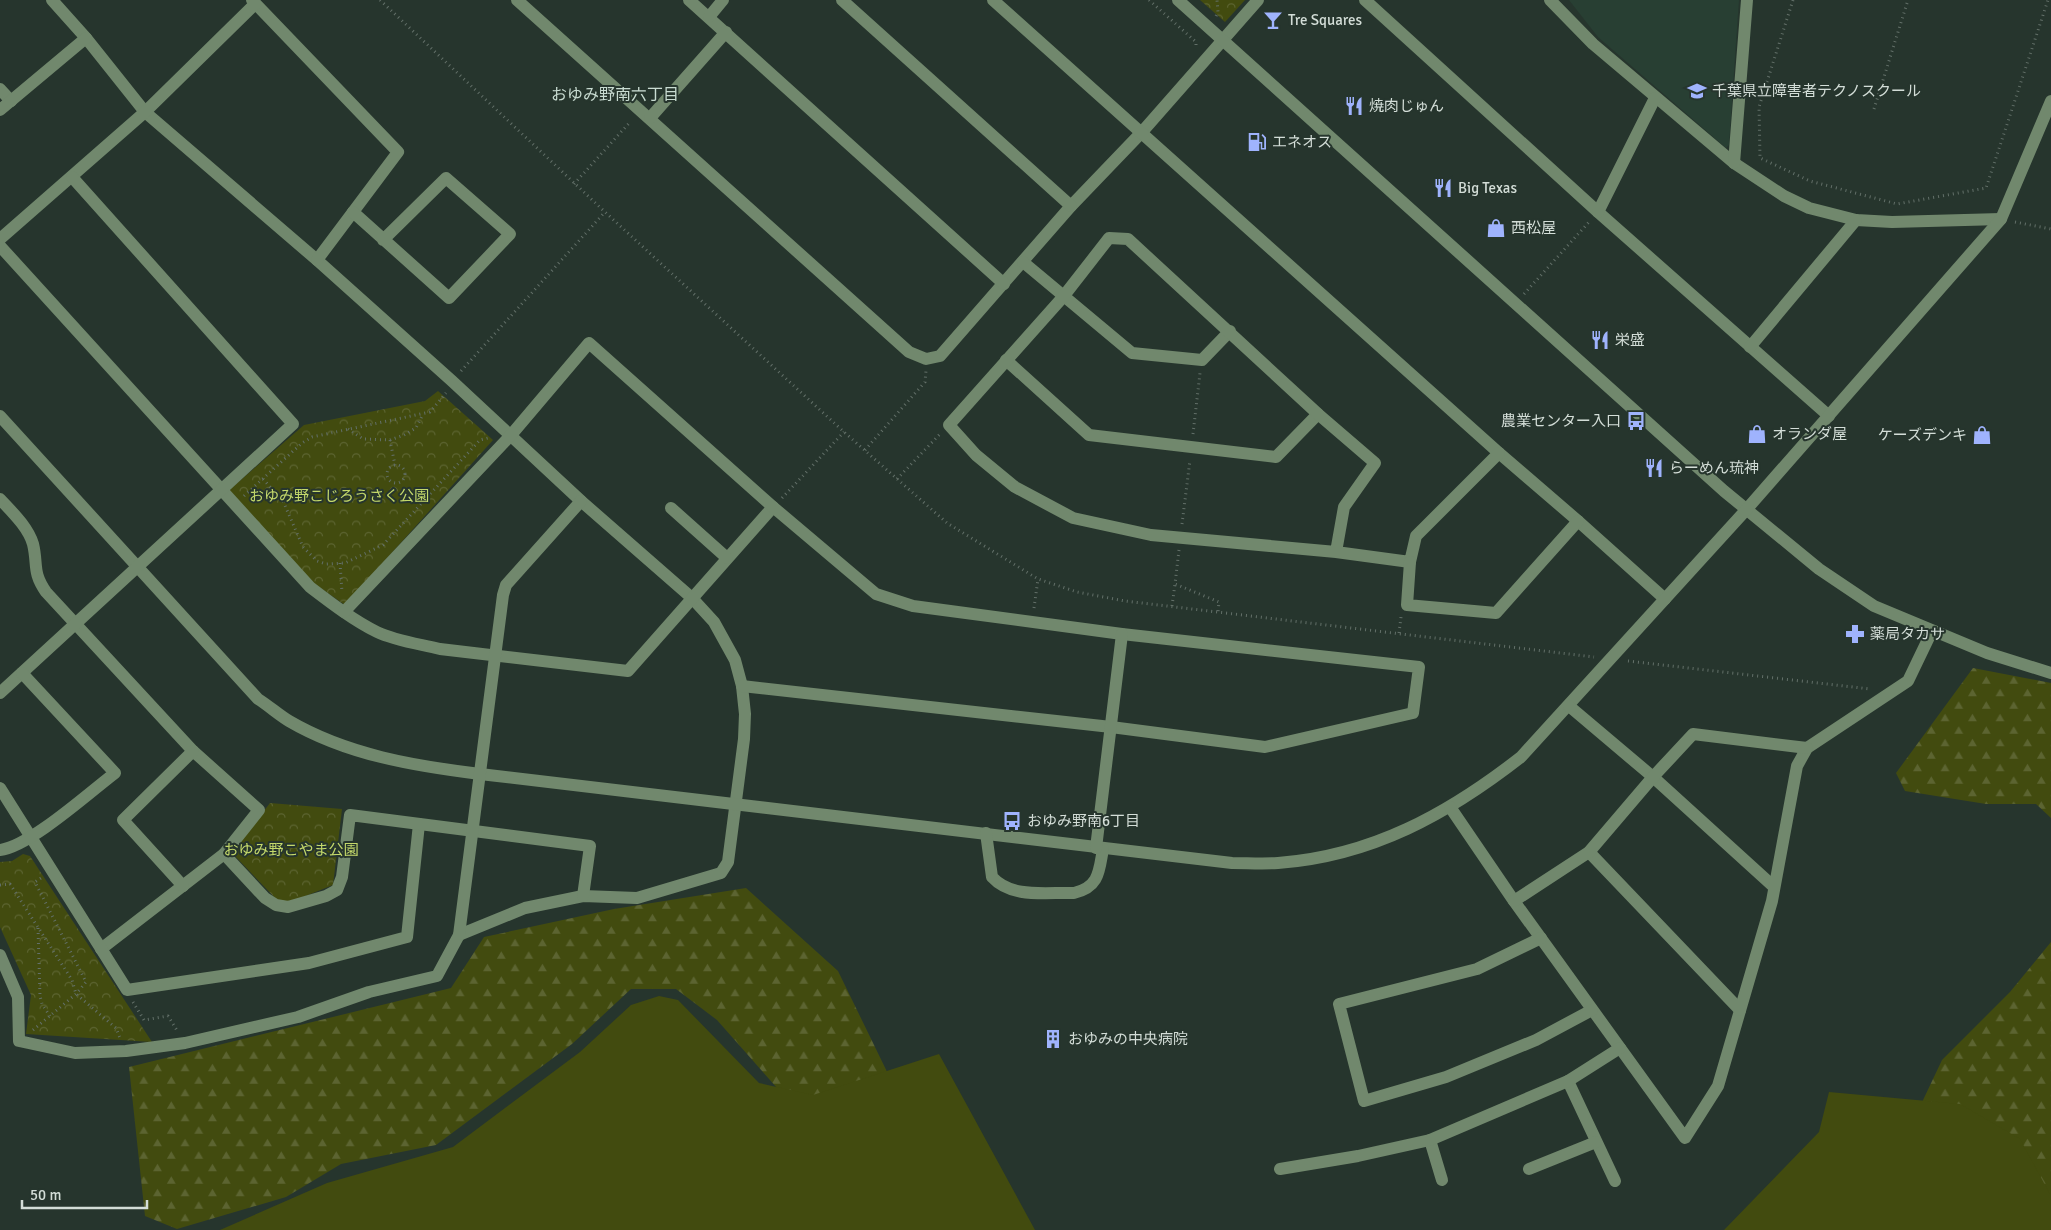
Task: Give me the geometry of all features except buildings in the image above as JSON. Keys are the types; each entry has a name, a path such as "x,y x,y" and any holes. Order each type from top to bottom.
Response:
{"street":[{"path":"52,0 86,38 145,112 317,260 511,435 581,502 692,598 714,622 734,660 742,686 745,714 744,739 728,862 721,873 637,898 583,896 525,908 459,935"},
{"path":"516,0 650,118 909,352 926,359 940,356 1071,206 1142,132 1258,0"},
{"path":"689,0 1004,284"},
{"path":"708,17 723,0"},
{"path":"842,0 1071,206"},
{"path":"994,0 1499,453 1665,599"},
{"path":"1178,0 1746,510 1819,569 1874,606 1988,653 2051,672"},
{"path":"1364,0 1598,212 1829,416"},
{"path":"1550,0 1593,44 1655,98 1734,163 1784,196 1809,208 1856,220 1892,222 2002,219"},
{"path":"1734,163 1747,0"},
{"path":"0,239 145,112 254,2 398,152 317,260"},
{"path":"650,118 726,32"},
{"path":"0,110 86,38"},
{"path":"0,89 11,101"},
{"path":"1598,212 1655,98"},
{"path":"0,416 258,699 289,721 323,738 414,765 480,774 986,832 1099,848 1232,863 1276,863 1317,858 1393,836 1450,807 1490,781 1521,757 1746,510 2002,219 2051,101"},
{"path":"0,693 293,424 72,177"},
{"path":"353,212 383,240 449,298 510,234 446,178 383,240"},
{"path":"1750,347 1856,220"},
{"path":"1336,552 1344,507 1375,463 1318,414 1128,239 1109,238 1063,297 949,425 976,455 1015,487 1072,518 1151,535 1336,552 1410,562"},
{"path":"0,246 310,587 344,612 378,633 440,649 628,671 774,507"},
{"path":"1023,262 1132,353 1202,360 1230,331"},
{"path":"344,612 511,435 589,343 774,507 876,594 913,606 1032,622 1122,634 1419,667 1413,713 1265,746 742,686"},
{"path":"1006,360 1089,435 1276,458 1318,414"},
{"path":"1499,453 1416,536 1410,562 1407,605 1496,614 1578,521"},
{"path":"1,502 27,531 32,542 38,581 74,625 193,751 259,810 224,854 101,949"},
{"path":"0,955 18,997 20,1041 75,1053 126,1051 185,1043 298,1017 370,992 437,976 459,935 495,655 506,585 581,502"},
{"path":"672,508 727,558"},
{"path":"1450,807 1514,901 1684,1138 1718,1086 1772,901 1773,886 1797,766 1807,748 1908,681 1932,631"},
{"path":"986,832 992,877 1003,886 1015,892 1074,893 1082,891 1095,882 1098,875 1111,727 1122,634"},
{"path":"0,850 7,849 30,838 115,773 22,673"},
{"path":"1569,706 1653,777 1773,886"},
{"path":"1514,901 1589,852 1653,777 1693,734 1807,748"},
{"path":"183,886 124,820 193,751"},
{"path":"0,788 127,990 309,963 406,936 419,824"},
{"path":"224,854 265,898 276,905 288,907 326,896 337,890 342,876 350,815 590,846 583,896"},
{"path":"1589,852 1740,1010"},
{"path":"1541,938 1477,970 1339,1004 1364,1101 1446,1077 1536,1040 1592,1010"},
{"path":"1280,1170 1358,1156 1430,1140 1568,1081 1620,1048"},
{"path":"1568,1081 1615,1181"},
{"path":"1430,1140 1442,1180"},
{"path":"1529,1169 1596,1142"}],"path":[{"path":"380,0 605,212 844,432 947,523 1038,580 1077,592 1218,612 1893,691"},
{"path":"1149,0 1196,42 1196,53"},
{"path":"1793,0 1759,107 1760,158 1810,181 1897,204 1986,188 2048,0"},
{"path":"1874,109 1908,0"},
{"path":"235,505 302,443 312,437 430,412 444,398 452,381 605,212"},
{"path":"1516,304 1598,212"},
{"path":"2002,219 2051,229"},
{"path":"865,450 925,382 926,359"},
{"path":"1172,606 1202,360"},
{"path":"348,428 363,439 390,440 416,428 423,414"},
{"path":"897,478 949,425"},
{"path":"774,507 844,432"},
{"path":"262,479 283,501 303,547 317,561 326,564 340,563 355,560 383,545 480,440 511,435"},
{"path":"390,440 394,465"},
{"path":"394,465 403,468 405,473 402,481 397,483 392,483 386,476 390,466 394,465"},
{"path":"340,563 344,612"},
{"path":"1032,622 1038,580"},
{"path":"1175,584 1220,602 1218,612"},
{"path":"20,1041 76,994 86,982 35,882 51,871"},
{"path":"0,885 10,884 72,980 76,994 116,1028 126,1051"},
{"path":"38,928 40,996 42,1004 50,1016"},
{"path":"127,990 144,1020 168,1016 185,1043"}],"shaded area":[{"name":"千葉県立障害者テクノスクール","path":"1569,0 1739,0 1729,145 1726,148 1598,37"}],"green space":[{"path":"1200,0 1245,0 1225,22"},
{"name":"おゆみ野こじろうさく公園","path":"438,391 493,440 345,605 309,580 228,491 304,425 425,401"},
{"path":"1973,668 2051,683 2051,818 2036,804 1986,804 1905,791 1896,773"},
{"name":"おゆみ野こやま公園","path":"270,803 342,809 333,885 293,901 278,901 234,855 235,848"},
{"path":"23,854 30,856 152,1042 26,1034 31,995 0,927 0,862 12,861"},
{"path":"746,888 838,971 910,1119 777,1088 717,1020 676,989 631,989 572,1044 436,1145 341,1164 286,1197 177,1229 145,1216 129,1067 451,988 484,937 614,909"},
{"path":"2051,942 2051,1230 1873,1230 1889,1172 1942,1060 2010,992"},
{"path":"659,996 678,1000 759,1083 813,1095 939,1054 1035,1230 220,1230 327,1183 453,1147 580,1052 631,1005"},
{"path":"1829,1092 1960,1104 2020,1139 2051,1196 2051,1230 1724,1230 1819,1132"}],"place":[{"name":"Tre Squares","path":"1273,20"},
{"name":"千葉県立障害者テクノスクール","path":"1697,91"},
{"name":"焼肉じゅん","path":"1354,106"},
{"name":"エネオス","path":"1257,142"},
{"name":"Big Texas","path":"1443,188"},
{"name":"西松屋","path":"1496,228"},
{"name":"栄盛","path":"1600,340"},
{"name":"農業センター入口","path":"1636,421"},
{"name":"オランダ屋","path":"1757,434"},
{"name":"ケーズデンキ","path":"1982,435"},
{"name":"らーめん琉神","path":"1654,468"},
{"name":"薬局タカサ","path":"1855,634"},
{"name":"おゆみ野南6丁目","path":"1012,821"},
{"name":"おゆみの中央病院","path":"1053,1039"}],"district":[{"name":"おゆみ野南六丁目","path":"615,94"}]}
